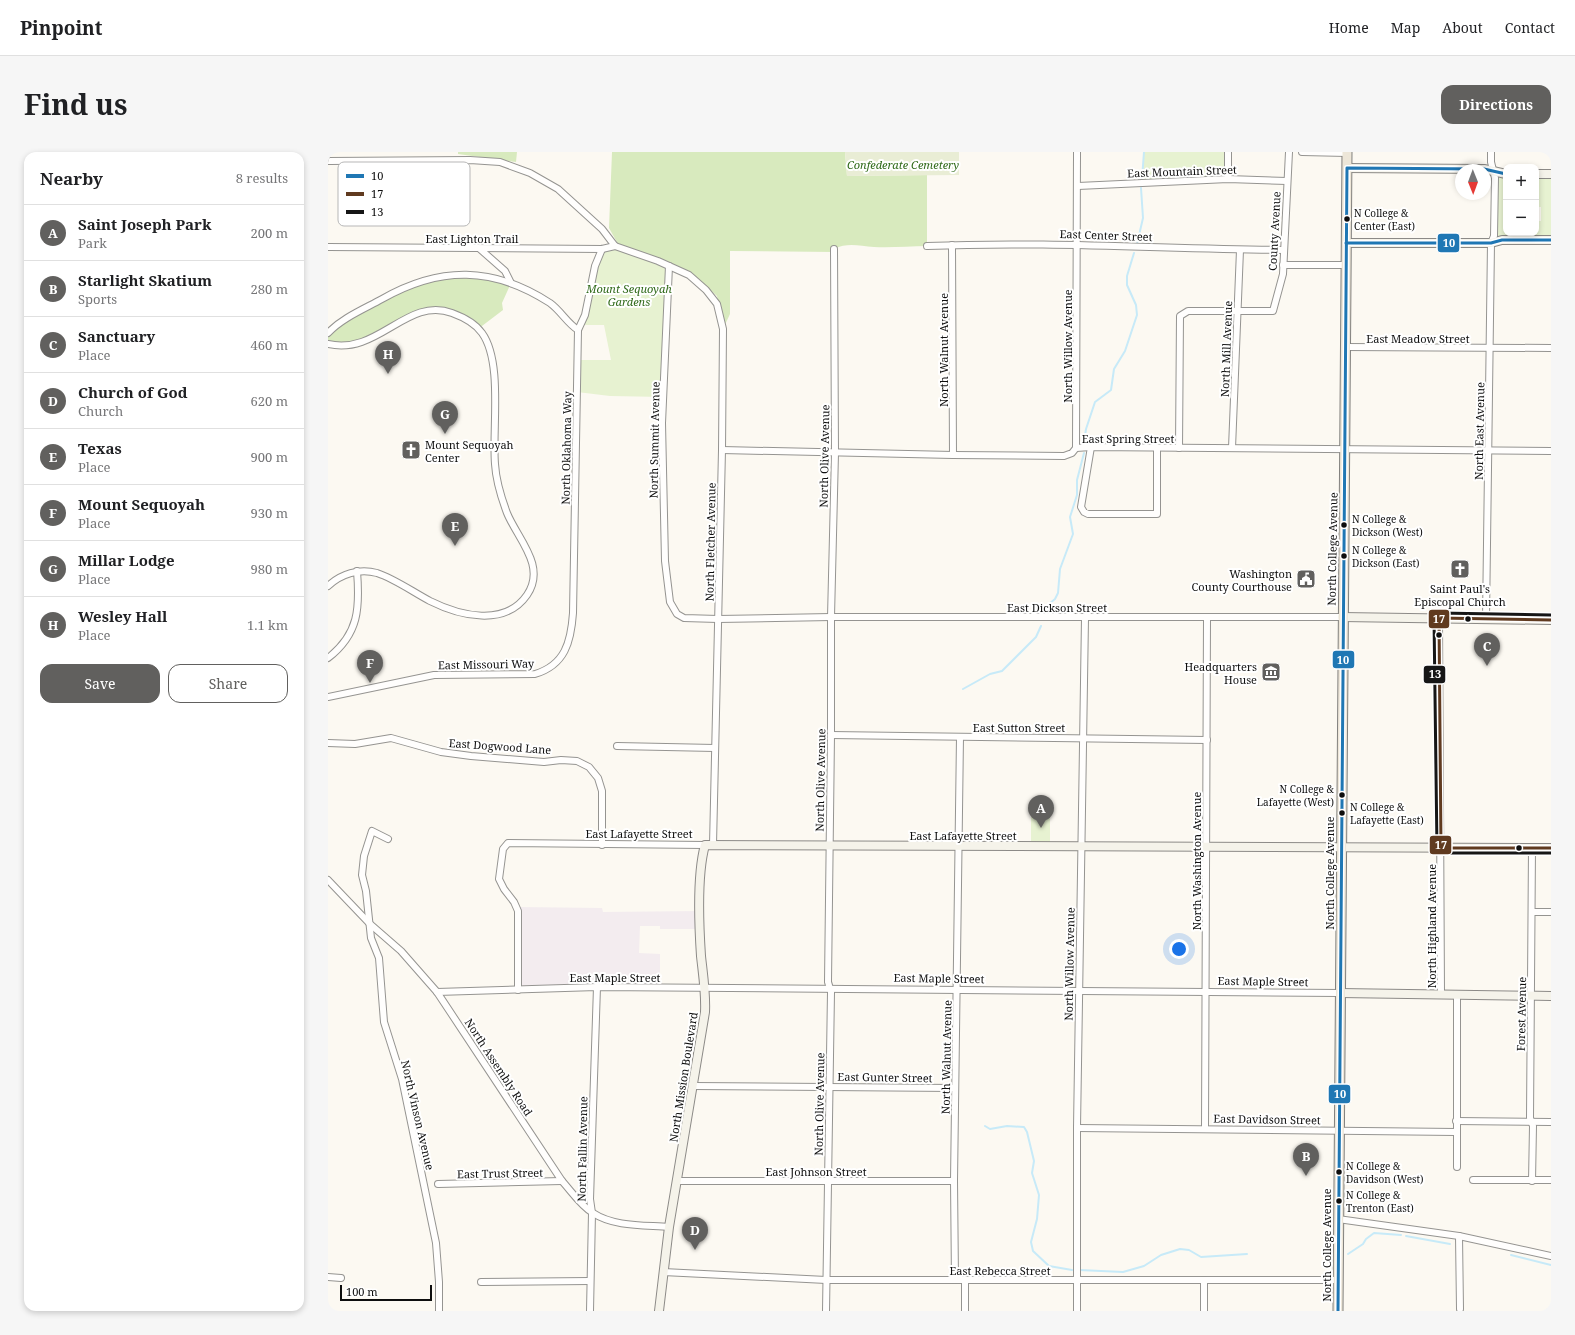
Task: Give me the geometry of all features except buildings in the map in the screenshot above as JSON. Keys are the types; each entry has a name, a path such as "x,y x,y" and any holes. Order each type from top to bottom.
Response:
{"main road":[{"name":"North College Avenue","path":"1338,1311 1342,617 1345,450 1347,152"},
{"path":"1347,168 1484,169 1503,174"},
{"path":"1539,174 1551,174"},
{"path":"1346,243 1492,243 1502,240 1551,240"},
{"name":"East Dickson Street","path":"1342,617 1551,620"},
{"name":"East Lafayette Street","path":"709,845 1551,848"},
{"name":"North Mission Boulevard","path":"659,1311 663,1272 677,1181 705,1012 700,943 700,868 709,845"},
{"name":"East Maple Street","path":"1340,993 1551,996"}],"street":[{"name":"North Willow Avenue","path":"1076,448 1077,152"},
{"path":"1228,152 1228,179"},
{"name":"County Avenue","path":"1237,311 1273,311 1283,265 1289,152"},
{"path":"1302,152 1347,152"},
{"name":"North East Avenue","path":"1486,619 1492,243 1494,236 1494,172 1491,152"},
{"path":"328,161 470,160 500,162 530,173 558,189 602,229 615,246"},
{"name":"East Mountain Street","path":"1078,186 1228,179 1287,181"},
{"name":"East Center Street","path":"927,246 1077,244 1123,248 1284,250"},
{"name":"North Walnut Avenue","path":"952,245 953,455"},
{"name":"East Lighton Trail","path":"328,247 602,248 615,246"},
{"name":"North Fletcher Avenue","path":"615,246 689,275 706,290 717,304 723,329 722,450 715,748 709,845"},
{"path":"480,248 505,271 511,283"},
{"name":"North Oklahoma Way","path":"566,651 572,628 573,613 578,330 585,315 595,266 602,248"},
{"name":"North Olive Avenue","path":"826,1311 830,988 828,982 831,618 835,453 834,249"},
{"name":"North Mill Avenue","path":"1232,448 1240,250"},
{"path":"1283,265 1346,265"},
{"name":"North Summit Avenue","path":"669,266 662,423 665,561 670,602 677,614"},
{"path":"328,333 340,323 388,296 429,278 463,275 483,276 511,283 551,304 560,311 570,325 578,330"},
{"path":"328,344 346,346 362,343 416,314 437,310 450,312 473,324 482,333 491,353 494,367 496,475 508,514 530,554 533,566 532,586 521,603 500,615 490,616 466,613 432,602 376,573 356,571 336,579 328,586"},
{"path":"1179,448 1181,314 1188,311 1237,311"},
{"name":"East Meadow Street","path":"1345,347 1551,348"},
{"path":"1091,447 1081,507 1084,512 1088,514 1157,514 1157,448"},
{"name":"East Spring Street","path":"722,450 1064,456 1076,448 1091,447 1551,451"},
{"path":"328,658 346,641 355,625 358,600 356,571"},
{"name":"East Dickson Street","path":"677,614 684,618 718,619 1342,617"},
{"name":"North Willow Avenue","path":"1077,1311 1077,1128 1085,618"},
{"name":"North Washington Avenue","path":"1205,1128 1208,618"},
{"name":"North Highland Avenue","path":"1439,618 1441,994"},
{"name":"East Missouri Way","path":"328,697 434,675 535,674 547,670 558,662 566,651"},
{"name":"East Sutton Street","path":"831,735 1207,740"},
{"name":"North Walnut Avenue","path":"955,1280 954,1181 960,737"},
{"name":"East Dogwood Lane","path":"328,744 355,744 391,738 441,752 471,756 544,762 561,760 577,761 589,767 598,778 602,791 602,845"},
{"path":"617,746 715,748"},
{"name":"North Vinson Avenue","path":"388,839 372,831 364,856 362,875 371,938 379,958 384,1022 402,1079 436,1243 439,1282 439,1311"},
{"name":"East Lafayette Street","path":"518,990 518,911 499,879 503,849 508,843 709,845"},
{"name":"Forest Avenue","path":"1532,848 1532,1180"},
{"name":"North Assembly Road","path":"328,880 370,924 400,951 437,992 562,1181 581,1203 592,1213 615,1222 670,1227"},
{"path":"1532,912 1551,912"},
{"name":"East Maple Street","path":"437,992 597,987 1340,993"},
{"name":"North Fallin Avenue","path":"590,1311 592,1213 590,1199 597,987"},
{"path":"1457,994 1457,1167"},
{"name":"East Gunter Street","path":"693,1086 955,1088"},
{"path":"1456,1121 1551,1122"},
{"name":"East Davidson Street","path":"1077,1128 1205,1128 1456,1132"},
{"path":"1472,1180 1551,1180"},
{"name":"East Trust Street","path":"438,1184 562,1181"},
{"name":"East Johnson Street","path":"677,1181 954,1181"},
{"path":"1338,1219 1459,1236 1551,1256"},
{"path":"1459,1236 1460,1309"},
{"name":"East Rebecca Street","path":"663,1272 826,1280 1338,1280"},
{"path":"328,1277 341,1278"},
{"path":"965,1280 966,1311"},
{"path":"1204,1280 1204,1311"},
{"path":"481,1282 590,1281"}],"shaded area":[{"path":"517,907 602,908 603,912 700,911 700,929 660,929 660,926 640,926 639,953 660,954 660,987 518,990"}],"green space":[{"path":"458,152 517,152 516,162 458,154"},
{"path":"612,152 845,152 847,176 927,175 927,246 880,247 849,245 834,249 834,252 730,251 730,314 723,329 717,296 689,271 618,244 609,228"},
{"name":"Confederate Cemetery","path":"845,152 959,152 959,175 847,176"},
{"path":"1144,152 1228,152 1228,179 1141,183"},
{"path":"1494,172 1503,174 1503,236 1539,236 1541,207 1539,207 1539,174 1551,174 1551,240 1491,243"},
{"name":"Mount Sequoyah Gardens","path":"615,246 669,266 664,397 610,396 577,392 578,360 611,360 604,325 581,325 602,249"},
{"path":"463,275 511,283 502,303 503,310 478,329 462,317 427,311 362,343 328,344 328,334 332,329 417,283"},
{"path":"1050,808 1050,846 1031,846 1031,809"}],"waterway":[{"path":"1142,179 1144,152"},
{"path":"1137,244 1143,218 1141,188"},
{"path":"1084,443 1086,429 1095,402 1111,390 1114,369 1125,351 1137,315 1136,305 1127,285 1127,276 1134,253"},
{"path":"1043,609 1055,599 1058,593 1060,569 1073,534 1070,517 1077,495 1077,480 1084,453"},
{"path":"963,689 990,674 1002,671 1036,637 1041,626"},
{"path":"985,1126 990,1129 1007,1126 1024,1127 1027,1132 1034,1161 1032,1173 1039,1195 1037,1219 1031,1242 1033,1251 1049,1266 1072,1270"},
{"path":"1348,1254 1363,1244 1366,1239 1374,1233 1401,1235"},
{"path":"1406,1236 1450,1244"},
{"path":"1079,1270 1123,1272 1144,1266 1161,1255 1180,1249 1189,1250 1201,1257 1247,1254"},
{"path":"1511,1255 1551,1265"}],"transit line":[{"name":"10","path":"1338,1311 1347,168 1484,169 1503,173"},
{"name":"10","path":"1346,243 1491,243 1502,240 1551,240"},
{"name":"13","path":"1551,615 1439,613 1435,614 1434,618 1437,850 1441,853 1551,853"},
{"name":"17","path":"1551,620 1439,618 1441,848 1551,848"}],"place":[{"name":"N College & Center (East)","path":"1347,219"},
{"name":"Wesley Hall","path":"388,374"},
{"name":"Millar Lodge","path":"445,434"},
{"name":"Mount Sequoyah Center","path":"411,450"},
{"name":"N College & Dickson (West)","path":"1344,525"},
{"name":"Texas","path":"455,546"},
{"name":"N College & Dickson (East)","path":"1344,556"},
{"name":"Saint Paul's Episcopal Church","path":"1460,569"},
{"name":"Washington County Courthouse","path":"1306,579"},
{"name":"Sanctuary","path":"1487,666"},
{"name":"Headquarters House","path":"1271,672"},
{"name":"Mount Sequoyah","path":"370,683"},
{"name":"N College & Lafayette (West)","path":"1342,795"},
{"name":"N College & Lafayette (East)","path":"1342,813"},
{"name":"Saint Joseph Park","path":"1041,828"},
{"name":"N College & Davidson (West)","path":"1339,1172"},
{"name":"Starlight Skatium","path":"1306,1176"},
{"name":"N College & Trenton (East)","path":"1339,1201"},
{"name":"Church of God","path":"695,1250"}]}
